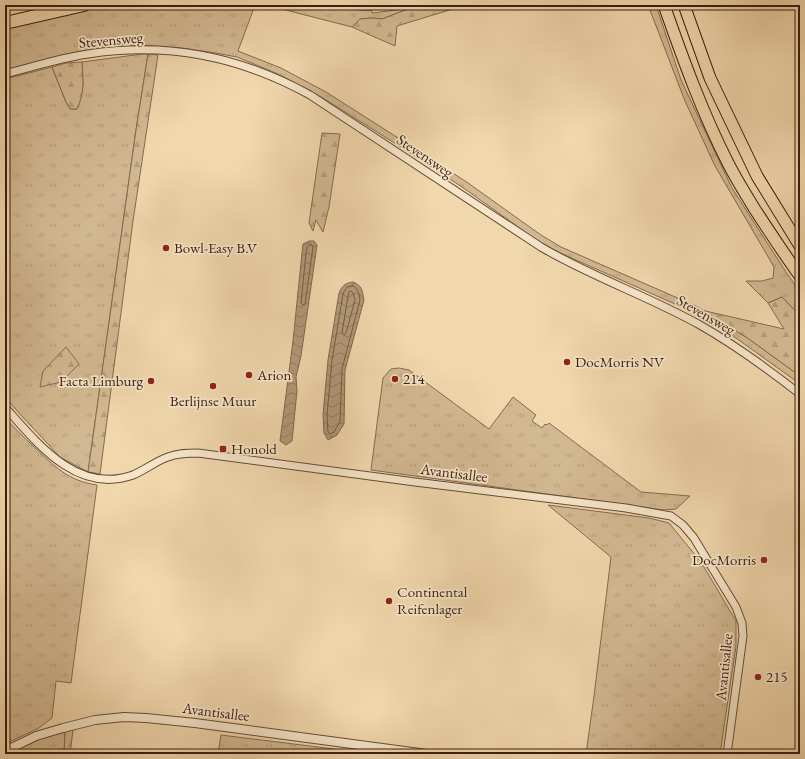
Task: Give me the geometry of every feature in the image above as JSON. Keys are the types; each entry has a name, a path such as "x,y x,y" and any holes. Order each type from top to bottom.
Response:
{"highway":[{"path":"5,23 84,5"},
{"path":"664,5 691,81 728,164 765,225 800,276"},
{"path":"684,5 710,78 757,176 800,246"}],"street":[{"name":"Stevensweg","path":"5,74 75,56 130,49 203,55 225,60 266,73 287,82 310,95 541,247 608,282 655,302 700,325 738,349 800,394"},
{"name":"Avantisallee","path":"5,406 35,441 57,460 68,468 81,474 102,480 113,480 133,475 168,457 183,453 198,453 626,508 671,516 694,538 736,607 742,624 744,636 727,754"},
{"name":"Avantisallee","path":"5,751 36,736 62,728 95,720 124,717 189,722 427,754"}],"green space":[{"path":"109,5 255,5 238,51 281,68 326,92 468,183 541,235 561,247 696,306 746,337 800,376 800,384 726,331 693,312 558,252 538,241 462,187 323,98 278,74 237,57 181,48 140,45 90,51 5,71 5,29"},
{"path":"266,5 345,7 363,11 372,10 372,13 420,5 382,19 360,19 352,27"},
{"path":"420,5 466,5 397,26 395,46 352,27 360,19 382,19"},
{"path":"648,5 656,5 681,80 732,188 800,292 800,316 782,297 768,303 746,281 762,281 773,278 774,267 715,166 685,101"},
{"path":"148,54 88,472 60,457 5,397 5,79 52,67 70,109 77,109 83,85 82,62"},
{"path":"148,54 158,55 133,221 100,474 88,472"},
{"path":"82,62 83,86 80,103 77,109 70,109 52,67 66,63"},
{"path":"322,133 340,134 329,207 323,232 316,220 313,231 309,223"},
{"path":"782,297 800,316 800,376 746,337 701,310 784,329 768,303"},
{"path":"66,347 79,364 61,382 40,387 43,371"},
{"path":"399,368 409,370 489,429 513,397 536,415 532,421 542,428 545,424 547,425 549,423 641,492 690,496 676,509 664,510 371,470 383,378 391,369"},
{"path":"5,418 41,454 62,472 78,480 97,485 71,683 56,681 52,718 39,728 5,744"},
{"path":"548,505 649,518 669,523 701,562 736,621 736,646 720,754 586,754 611,557"},
{"path":"73,730 70,754 64,754 65,732"},
{"path":"65,732 64,754 8,754 43,737"},
{"path":"221,735 334,749 337,754 218,754"}],"water":[{"path":"309,241 314,241 317,245 301,356 296,377 297,391 292,441 286,445 280,441 293,341 303,244"},
{"path":"353,282 360,287 364,300 345,370 344,424 337,435 328,440 324,433 323,415 328,360 339,293 344,285"}],"place":[{"name":"Bowl-Easy B.V","path":"166,248"},
{"name":"DocMorris NV","path":"567,362"},
{"name":"Arion","path":"249,375"},
{"name":"214","path":"395,379"},
{"name":"Facta Limburg","path":"151,381"},
{"name":"Berlijnse Muur","path":"213,386"},
{"name":"Honold","path":"223,449"},
{"name":"DocMorris","path":"764,560"},
{"name":"Continental Reifenlager","path":"389,601"},
{"name":"215","path":"758,677"}]}
